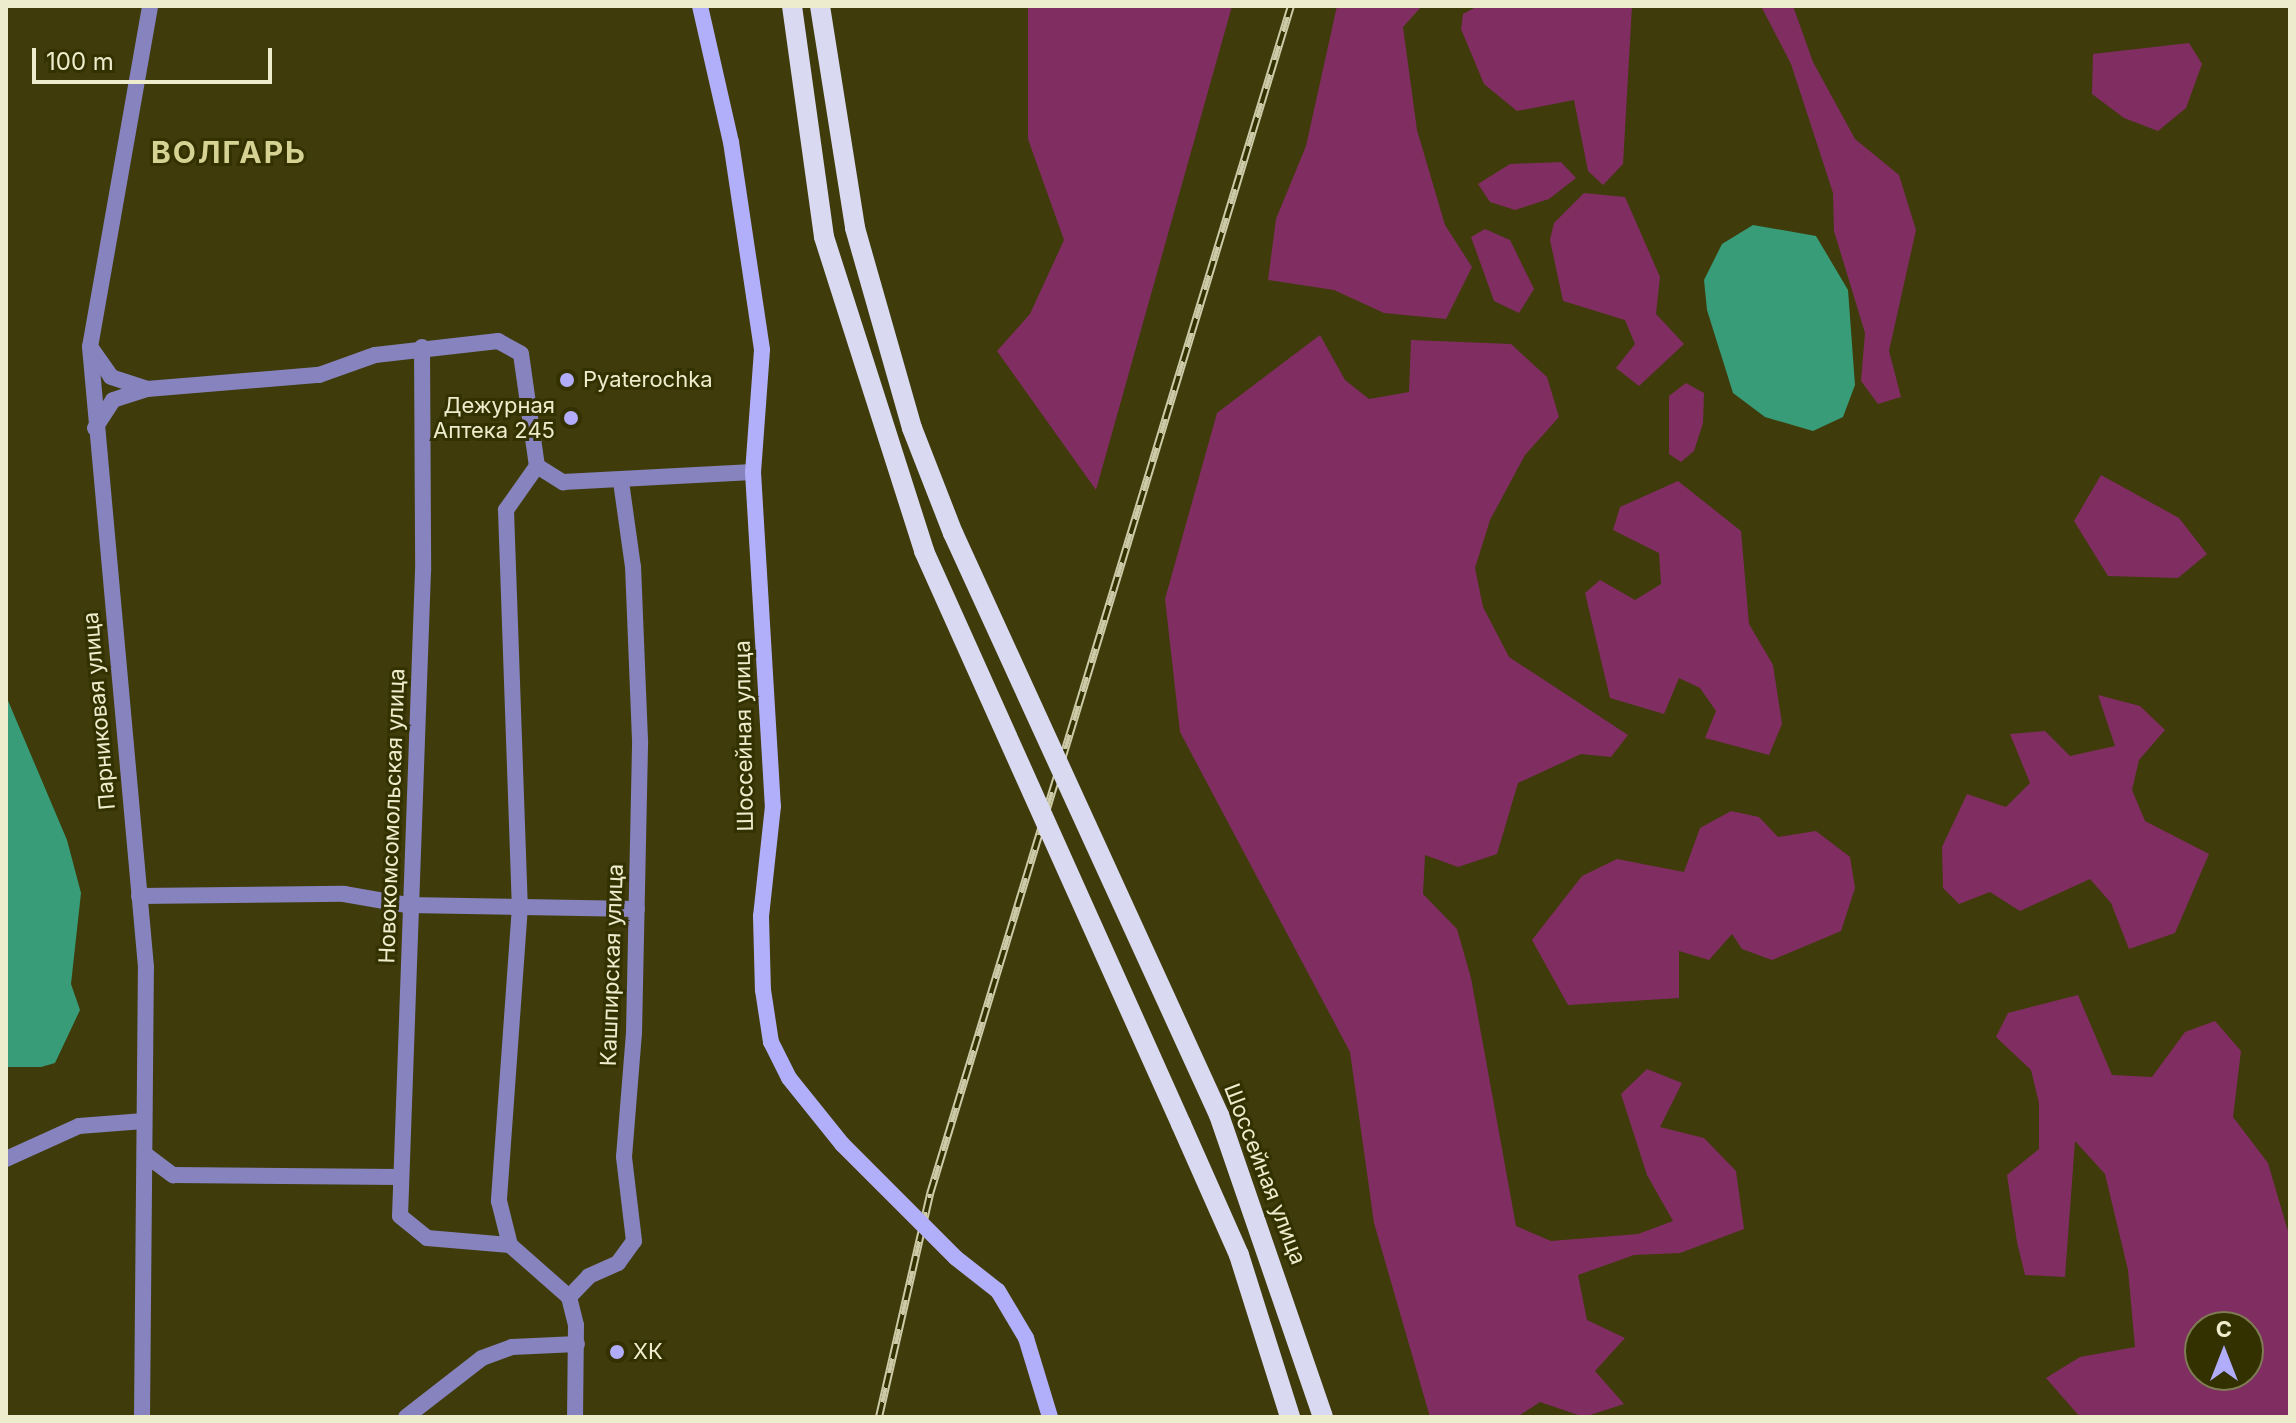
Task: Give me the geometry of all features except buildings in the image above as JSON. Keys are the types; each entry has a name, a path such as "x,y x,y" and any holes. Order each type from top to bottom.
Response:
{"main road":[{"name":"Шоссейная улица","path":"700,6 731,142 762,350 753,472 772,695 763,990 771,1042 789,1078 842,1144 956,1258 998,1291 1026,1338 1050,1417"},
{"path":"792,6 824,237 924,551 1239,1255 1290,1417"},
{"name":"Шоссейная улица","path":"820,6 855,228 912,428 953,533 1219,1115 1323,1417"}],"street":[{"name":"Парниковая улица","path":"142,1417 146,1155 139,896 90,347 150,6"},
{"path":"95,428 113,400 147,389 319,375 422,347 498,341 521,354 537,466 506,510 520,906 499,1201 510,1245 569,1297 577,1344 575,1417"},
{"path":"90,347 111,377 147,389"},
{"name":"Новокомсомольская улица","path":"422,347 423,571 407,905 400,1216 427,1238 510,1245"},
{"path":"537,466 563,482 621,482 753,472"},
{"name":"Кашпирская улица","path":"569,1297 589,1276 618,1263 634,1241 624,1157 637,909 640,740 633,567 621,482"},
{"path":"139,896 344,894 407,905 637,909"},
{"path":"6,1159 79,1126 144,1121"},
{"path":"146,1155 173,1175 399,1177"},
{"path":"406,1417 482,1358 512,1347 577,1344"}],"shaded area":[{"path":"1028,6 1232,6 1096,490 997,351 1030,314 1064,240 1028,139"},
{"path":"1337,6 1422,6 1403,27 1417,130 1445,225 1472,267 1446,319 1384,313 1334,290 1268,280 1276,219 1306,146"},
{"path":"1478,6 1632,6 1623,164 1603,185 1588,171 1574,100 1517,111 1484,84 1461,29 1463,14"},
{"path":"1761,6 1793,6 1813,62 1855,139 1899,175 1916,230 1889,351 1901,397 1878,404 1861,381 1865,333 1834,231 1833,193 1791,64"},
{"path":"2189,43 2202,64 2186,108 2158,131 2124,118 2092,94 2093,54"},
{"path":"1561,162 1576,178 1549,199 1515,210 1490,202 1478,184 1510,164"},
{"path":"1584,193 1625,197 1660,277 1656,314 1684,344 1639,386 1616,368 1635,344 1625,320 1563,301 1550,240 1554,223"},
{"path":"1753,225 1816,236 1848,290 1855,385 1843,417 1813,431 1765,417 1733,393 1707,310 1704,280 1722,244"},
{"path":"1485,229 1510,240 1534,289 1519,313 1494,301 1471,237"},
{"path":"1320,335 1345,380 1369,399 1409,392 1411,340 1511,344 1547,377 1559,417 1525,455 1490,520 1475,568 1483,607 1509,657 1628,735 1611,757 1581,754 1518,783 1497,854 1458,867 1425,855 1423,894 1457,929 1471,978 1516,1226 1551,1241 1638,1234 1673,1221 1647,1175 1621,1094 1647,1069 1682,1083 1660,1127 1704,1138 1736,1171 1744,1229 1680,1253 1634,1255 1578,1275 1587,1320 1625,1338 1595,1371 1624,1404 1584,1417 1540,1402 1517,1417 1430,1417 1374,1223 1350,1052 1180,732 1165,599 1217,413"},
{"path":"1686,383 1704,393 1703,423 1694,451 1681,462 1669,454 1669,396"},
{"path":"2101,475 2179,518 2207,554 2178,578 2108,576 2074,521"},
{"path":"1678,481 1741,531 1749,624 1773,665 1782,724 1769,755 1705,738 1716,711 1700,688 1679,678 1664,714 1610,698 1585,593 1600,580 1635,600 1661,584 1659,553 1613,530 1620,507"},
{"path":"2098,695 2140,706 2165,730 2139,760 2132,790 2145,821 2209,854 2175,933 2129,949 2111,903 2090,879 2020,911 1990,892 1959,904 1943,888 1942,847 1967,794 2006,807 2030,783 2010,734 2045,731 2070,756 2115,746"},
{"path":"6,696 67,840 81,893 71,984 80,1010 55,1063 41,1067 6,1067"},
{"path":"1731,811 1759,817 1778,837 1816,831 1850,857 1855,888 1841,931 1772,960 1742,949 1732,934 1709,960 1679,951 1679,998 1568,1005 1532,940 1582,876 1617,859 1684,872 1700,828"},
{"path":"2078,995 2112,1075 2152,1077 2185,1032 2215,1021 2241,1051 2233,1117 2268,1163 2290,1238 2290,1417 2080,1417 2046,1378 2080,1357 2135,1347 2128,1270 2105,1174 2075,1141 2065,1277 2025,1275 2007,1175 2039,1149 2039,1103 2031,1070 1996,1037 2008,1013"}],"railway":[{"path":"879,1417 930,1194 1291,6"}],"place":[{"name":"Pyaterochka","path":"567,380"},
{"name":"Дежурная Аптека 245","path":"571,418"},
{"name":"ХК","path":"617,1352"}],"district":[{"name":"ВОЛГАРЬ","path":"229,152"}]}
